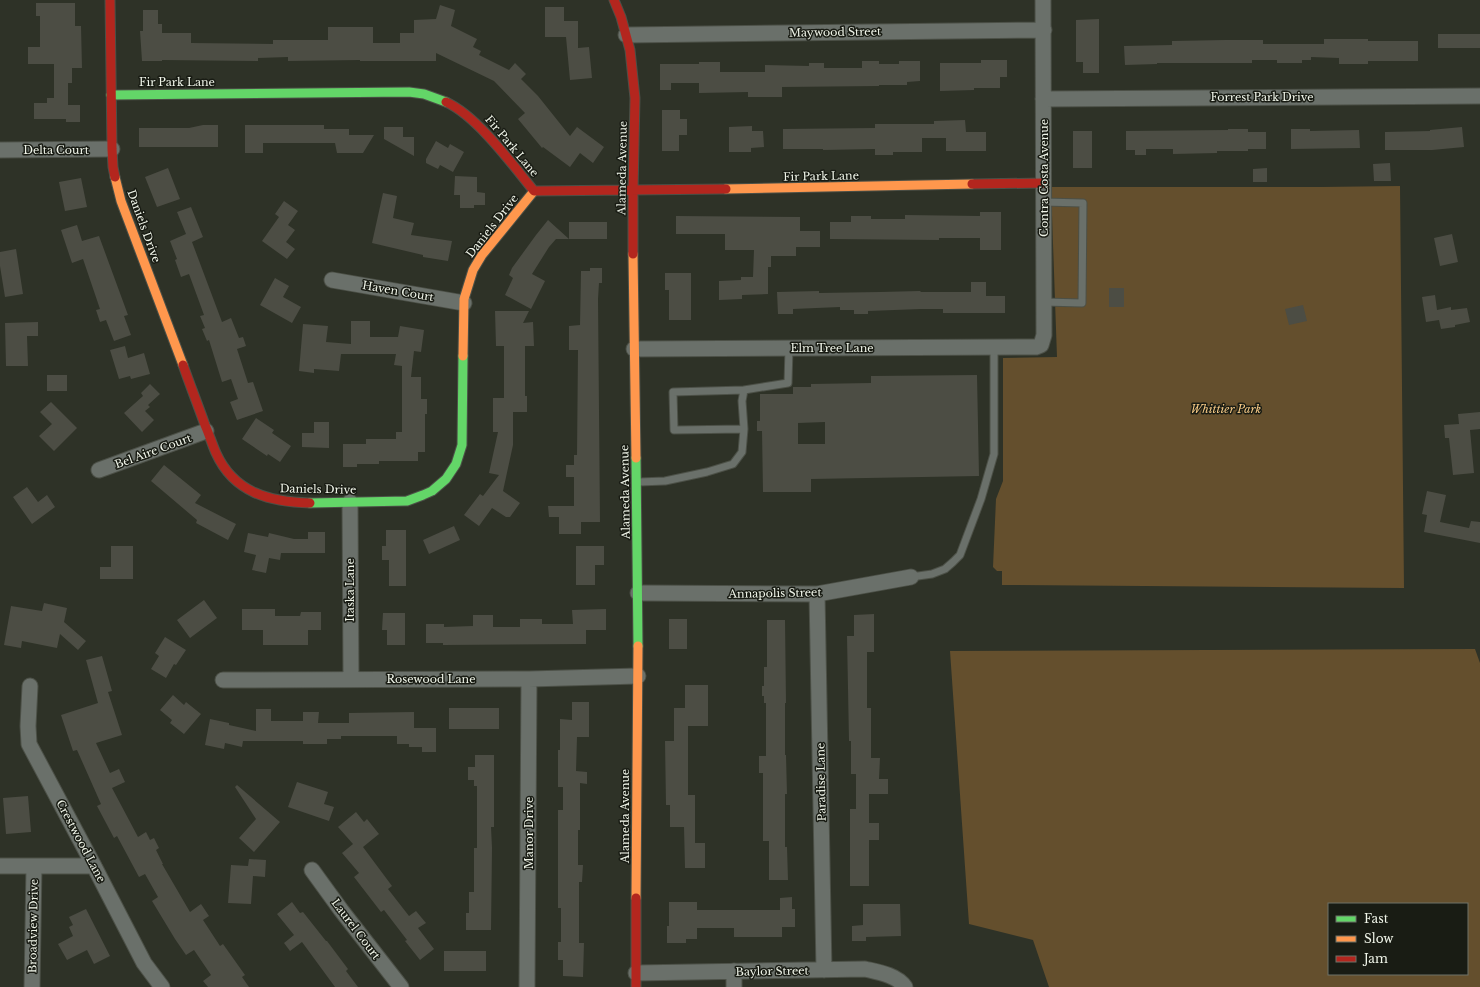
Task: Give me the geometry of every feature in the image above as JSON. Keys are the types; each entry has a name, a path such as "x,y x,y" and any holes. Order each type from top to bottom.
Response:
{"street":[{"name":"Daniels Drive","path":"110,0 112,150 114,173 121,201 206,431 216,454 223,467 233,478 244,487 257,494 285,502 413,500 442,483 456,467 460,457 463,428 464,303 473,270 482,255 534,191"},
{"name":"Alameda Avenue","path":"614,0 626,35 633,68 635,98 633,191 638,593 636,980"},
{"name":"Contra Costa Avenue","path":"1031,347 1038,346 1043,342 1043,0"},
{"name":"Maywood Street","path":"626,35 1044,30"},
{"name":"Fir Park Lane","path":"111,95 409,92 434,96 464,111 476,122 534,191 633,191 1044,183"},
{"name":"Forrest Park Drive","path":"1043,99 1480,96"},
{"name":"Delta Court","path":"1,150 112,150"},
{"name":"Haven Court","path":"332,280 464,303"},
{"name":"Elm Tree Lane","path":"634,349 1031,347"},
{"name":"Bel Aire Court","path":"99,470 206,431"},
{"name":"Itaska Lane","path":"350,502 351,678"},
{"name":"Annapolis Street","path":"638,593 817,594 911,577"},
{"name":"Paradise Lane","path":"817,594 824,970"},
{"name":"Rosewood Lane","path":"223,680 351,678 529,679 638,676"},
{"name":"Manor Drive","path":"528,987 529,679"},
{"name":"Crestwood Lane","path":"30,686 28,726 29,744 144,963 162,987"},
{"path":"0,866 94,866"},
{"name":"Broadview Drive","path":"32,987 34,866"},
{"name":"Laurel Court","path":"312,870 401,987"},
{"name":"Baylor Street","path":"636,980 734,972 865,969 896,978 904,986"},
{"path":"734,972 734,987"}],"lane":[{"path":"1044,202 1083,203 1082,303 1044,302"},
{"path":"911,577 932,574 945,569 954,562 960,555 982,499 994,454 994,347"},
{"path":"744,429 674,430 673,392 744,390 788,383 789,348"},
{"path":"636,482 665,481 708,472 733,464 742,452 744,429 742,401 744,390"}],"green space":[{"name":"Whittier Park","path":"1400,186 1404,588 1002,585 1002,571 997,571 993,567 996,499 1003,481 1003,358 1057,357 1051,187"},
{"path":"1475,649 1480,663 1480,987 1049,987 1033,940 969,924 950,651"}],"building":[{"path":"36,3 75,3 75,26 81,26 82,68 72,68 72,83 68,83 68,105 80,105 80,122 66,122 66,119 34,119 34,103 47,103 47,98 54,98 54,64 28,64 28,47 40,47 40,16 36,16"},
{"path":"440,5 455,10 451,26 477,39 473,47 481,51 479,55 509,70 515,63 526,74 521,79 538,96 570,136 577,127 604,147 593,163 580,153 570,167 543,147 542,148 518,119 525,113 494,81 436,53 436,61 288,61 288,57 258,58 258,61 142,61 140,31 143,31 143,10 158,10 158,24 162,24 162,33 191,33 191,43 273,44 273,40 328,40 328,27 373,27 373,43 400,43 400,33 414,33 414,20 436,19"},
{"path":"545,7 564,7 564,21 578,21 578,48 589,47 592,78 570,80 566,37 545,37"},
{"path":"1099,19 1099,73 1083,73 1083,62 1076,62 1076,20"},
{"path":"1438,34 1480,34 1480,48 1438,48"},
{"path":"1324,39 1418,41 1418,61 1368,61 1368,64 1339,64 1339,58 1311,57 1311,60 1302,60 1302,63 1277,63 1277,60 1252,60 1252,63 1157,63 1125,65 1124,46 1172,45 1172,41 1225,40 1263,40 1263,44 1324,44"},
{"path":"981,60 1007,60 1007,77 1000,77 1000,88 974,88 974,90 940,91 940,63 981,63"},
{"path":"862,61 879,61 879,64 899,64 899,61 920,61 920,81 907,82 907,85 782,87 782,97 748,97 748,92 699,93 699,83 671,83 671,90 660,90 660,64 699,64 699,62 720,62 720,72 765,72 765,65 809,66 809,63 824,63 824,68 862,68"},
{"path":"662,110 680,110 680,119 687,119 687,135 679,135 679,151 662,151"},
{"path":"965,120 966,132 986,132 986,151 946,151 946,138 922,138 922,152 893,152 893,155 875,155 875,149 783,149 783,129 875,128 875,124 934,124 934,121"},
{"path":"203,125 218,125 218,147 139,147 139,128 189,128"},
{"path":"245,125 324,125 324,129 349,129 349,135 374,135 363,153 337,153 335,143 263,143 263,153 245,153"},
{"path":"752,126 752,131 763,131 764,147 751,148 751,152 729,152 729,127"},
{"path":"384,127 403,127 403,137 414,137 414,156 384,139"},
{"path":"1462,127 1464,147 1432,150 1385,150 1385,132 1430,131"},
{"path":"1248,129 1248,132 1266,132 1266,149 1248,149 1248,151 1217,151 1217,153 1173,154 1173,149 1146,149 1146,155 1135,155 1135,150 1126,150 1126,131"},
{"path":"1291,129 1310,129 1310,131 1359,130 1360,148 1291,149"},
{"path":"1073,131 1092,131 1092,168 1073,168"},
{"path":"436,141 448,148 450,144 464,152 453,172 440,165 438,169 426,163 426,159"},
{"path":"1390,163 1391,181 1374,181 1373,164"},
{"path":"168,168 180,199 157,207 145,177"},
{"path":"1267,168 1267,182 1253,182 1253,169"},
{"path":"455,176 477,177 477,192 485,193 485,205 474,205 474,208 460,208 460,195 454,195"},
{"path":"81,178 87,207 65,211 59,182"},
{"path":"383,193 397,196 393,218 414,223 411,235 452,241 448,261 423,257 423,255 372,243"},
{"path":"284,201 298,211 288,225 295,230 286,242 295,249 287,259 262,241 279,217 275,214"},
{"path":"191,207 203,237 192,242 222,322 231,318 239,338 243,337 246,346 237,349 248,383 253,382 263,411 237,420 230,402 238,399 231,379 222,382 209,340 207,341 202,329 205,328 200,316 204,315 189,274 181,277 175,260 177,259 170,241 186,234 177,212"},
{"path":"980,212 1001,212 1001,250 980,250 980,238 939,238 939,240 830,239 830,222 851,222 851,216 871,216 871,219 905,219 905,215 980,216"},
{"path":"676,216 800,217 800,231 820,231 820,247 796,247 796,256 771,256 771,267 768,267 768,294 742,295 742,299 719,300 719,281 741,280 741,277 753,277 754,250 725,250 725,234 676,234"},
{"path":"548,220 569,239 556,239 549,247 532,274 545,281 531,309 505,295 513,278 509,275 512,268"},
{"path":"569,222 607,222 607,239 569,239"},
{"path":"77,225 82,241 99,236 128,315 124,316 131,335 114,341 106,320 100,322 96,310 100,309 83,259 72,263 61,230"},
{"path":"1452,234 1458,262 1440,266 1434,238"},
{"path":"16,249 23,294 5,297 0,266 0,252"},
{"path":"590,268 602,268 602,283 599,283 598,299 600,522 581,522 581,534 559,534 559,517 549,517 548,506 574,506 574,477 566,477 566,465 574,465 574,455 577,455 578,350 569,350 569,326 580,325 581,271 590,271"},
{"path":"665,273 691,273 691,320 669,320 669,290 665,290"},
{"path":"275,278 289,286 283,297 301,307 292,323 260,305"},
{"path":"971,282 986,282 986,296 1005,296 1005,313 943,313 943,309 921,309 868,311 868,314 854,314 854,310 840,310 840,307 793,309 793,314 778,314 777,292 971,292"},
{"path":"1109,288 1124,288 1124,307 1109,307"},
{"path":"1435,295 1437,310 1451,307 1451,310 1467,308 1470,322 1455,325 1455,327 1441,329 1439,320 1426,322 1422,297"},
{"path":"1303,305 1307,321 1289,325 1285,309"},
{"path":"495,311 529,311 523,323 533,322 534,346 525,346 525,396 527,396 527,412 513,412 513,445 503,491 520,503 510,517 506,517 492,508 479,526 464,515 480,494 483,496 499,475 489,473 498,432 493,432 493,398 504,398 504,346 496,346"},
{"path":"351,321 370,321 370,337 398,337 400,326 424,330 421,352 414,351 411,377 421,377 421,399 427,399 427,414 425,414 425,452 418,452 418,461 379,461 379,464 357,464 357,467 343,467 343,444 366,444 366,439 396,439 396,432 402,432 402,366 394,365 396,354 341,354 339,371 314,369 314,373 299,371 303,324 328,326 326,342 351,344"},
{"path":"38,322 38,336 27,336 28,366 6,366 5,323"},
{"path":"125,346 128,358 144,353 150,374 131,379 130,376 119,379 110,350"},
{"path":"47,375 67,375 67,391 47,391"},
{"path":"977,375 979,476 811,479 811,492 763,492 762,431 757,431 757,421 760,421 760,394 793,394 793,387 811,387 811,384 871,383 871,376","holes":["825,422 825,444 798,444 798,423"]},
{"path":"150,384 160,394 148,405 150,407 145,411 154,420 142,432 124,413 143,396 141,393"},
{"path":"51,402 77,428 54,451 39,436 52,424 40,412"},
{"path":"1480,412 1480,429 1470,430 1474,473 1453,475 1449,438 1445,438 1444,425 1459,424 1458,414"},
{"path":"256,418 274,430 272,433 291,446 280,462 268,454 267,456 242,439"},
{"path":"314,422 329,422 329,448 302,447 302,433 314,433"},
{"path":"164,465 201,495 195,503 236,524 228,540 196,523 197,520 151,481"},
{"path":"27,487 38,502 47,495 55,507 32,524 13,497"},
{"path":"1427,491 1446,495 1440,522 1469,528 1471,521 1480,522 1480,543 1424,532 1427,515 1422,514"},
{"path":"454,526 460,540 429,554 423,540"},
{"path":"386,530 406,530 406,586 389,586 389,560 382,560 382,546 386,546"},
{"path":"308,532 325,532 325,553 281,553 280,560 269,558 266,573 252,570 256,555 244,552 248,533 268,537 269,533 294,539 308,539"},
{"path":"111,546 133,546 133,579 100,579 100,567 111,567"},
{"path":"576,546 604,546 604,565 595,565 595,585 576,585"},
{"path":"204,600 217,618 190,638 177,620"},
{"path":"44,603 67,608 64,622 86,641 78,650 60,634 57,648 22,641 21,648 4,645 11,606 42,611"},
{"path":"242,609 275,609 275,616 300,616 301,612 321,612 321,630 308,630 308,645 263,645 263,630 242,630"},
{"path":"606,609 606,630 586,630 586,644 443,645 443,643 426,643 426,624 444,624 444,627 473,626 473,615 493,615 493,627 520,627 520,619 542,619 542,624 573,624 572,610"},
{"path":"383,613 405,613 405,645 387,645 387,630 382,630"},
{"path":"874,614 874,652 867,652 867,708 871,708 871,758 880,758 879,779 888,779 888,794 869,794 869,823 879,823 879,840 869,840 869,886 850,886 850,809 856,809 856,774 851,774 847,636 854,636 854,615"},
{"path":"669,619 687,619 687,649 669,649"},
{"path":"767,620 785,620 785,755 787,794 785,794 785,847 787,847 788,880 769,880 769,841 763,841 763,773 759,773 759,756 766,756 766,703 764,703 764,696 762,696 762,686 764,686 764,667 767,667"},
{"path":"165,637 186,650 176,665 174,664 166,678 151,669 159,656 155,653"},
{"path":"102,656 112,691 108,692 122,735 96,743 110,773 119,769 125,782 112,788 138,837 146,832 150,840 154,838 159,848 156,850 162,864 190,912 201,904 209,916 203,920 220,946 223,944 245,975 242,977 249,987 208,987 203,981 211,975 194,950 186,955 175,939 152,901 158,897 145,874 139,877 117,836 114,838 97,806 101,804 77,750 73,751 61,715 98,703 86,660"},
{"path":"685,685 708,685 708,726 688,726 688,795 695,795 695,843 705,843 705,868 685,868 684,827 670,827 670,805 666,805 665,741 674,741 674,708 685,708"},
{"path":"173,695 184,705 186,702 201,714 184,734 170,723 172,720 160,710"},
{"path":"572,702 589,702 589,737 577,737 576,771 587,772 587,784 580,783 580,830 578,830 578,865 583,865 582,882 579,882 579,943 584,943 583,977 563,976 563,960 558,960 558,942 561,942 561,908 558,908 558,810 563,810 563,787 558,787 558,750 560,750 560,719 572,720"},
{"path":"449,708 499,708 499,729 449,729"},
{"path":"256,709 271,709 271,721 303,721 303,712 319,712 318,723 349,723 349,713 414,712 414,728 436,728 436,752 422,752 422,747 409,747 409,744 397,744 397,736 341,736 341,739 327,739 327,744 303,744 303,741 243,741 242,747 225,743 224,749 205,745 210,719 256,731"},
{"path":"475,755 494,755 494,827 491,827 491,930 466,930 466,913 469,913 469,892 474,892 474,848 477,848 477,786 474,786 474,780 468,780 468,767 475,767"},
{"path":"297,782 328,792 324,804 334,807 329,821 288,807"},
{"path":"237,785 280,822 254,852 239,838 256,819 235,787"},
{"path":"28,796 31,832 6,834 3,798"},
{"path":"356,812 364,822 367,819 379,834 363,847 392,886 388,889 409,916 416,911 426,923 418,928 434,949 420,960 384,910 381,912 354,877 359,873 342,853 353,844 338,827"},
{"path":"249,859 266,860 265,877 253,876 251,904 228,903 231,865 248,866"},
{"path":"792,897 792,909 795,909 795,927 782,927 782,937 734,937 734,928 697,928 697,939 686,939 686,943 667,943 669,902 697,902 697,910 780,910 780,898"},
{"path":"292,902 300,913 303,912 327,941 348,969 346,971 358,987 335,987 302,942 290,951 284,943 294,935 277,914"},
{"path":"863,904 900,904 901,936 866,937 866,941 852,941 852,926 863,925"},
{"path":"86,909 110,956 94,964 87,950 67,960 58,944 73,936 69,927 73,925 69,917"},
{"path":"444,951 486,951 486,971 444,971"}],"traffic: fast":[{"path":"111,95 409,92 424,94 446,102"},
{"path":"310,503 407,501 432,491 446,479 456,464 462,445 463,356"},
{"path":"636,458 638,646"}],"traffic: slow":[{"path":"115,177 121,201 183,365"},
{"path":"726,189 972,184"},
{"path":"463,356 464,299 473,270 482,255 534,191"},
{"path":"633,254 636,458"},
{"path":"636,898 638,646"}],"traffic: jam":[{"path":"110,0 112,149 115,177"},
{"path":"614,0 621,17 630,50 635,98 633,254"},
{"path":"446,102 458,109 482,129 534,191 726,189"},
{"path":"972,184 1044,183"},
{"path":"183,365 216,453 224,467 233,478 255,493 267,497 310,503"},
{"path":"636,898 636,987"}]}
